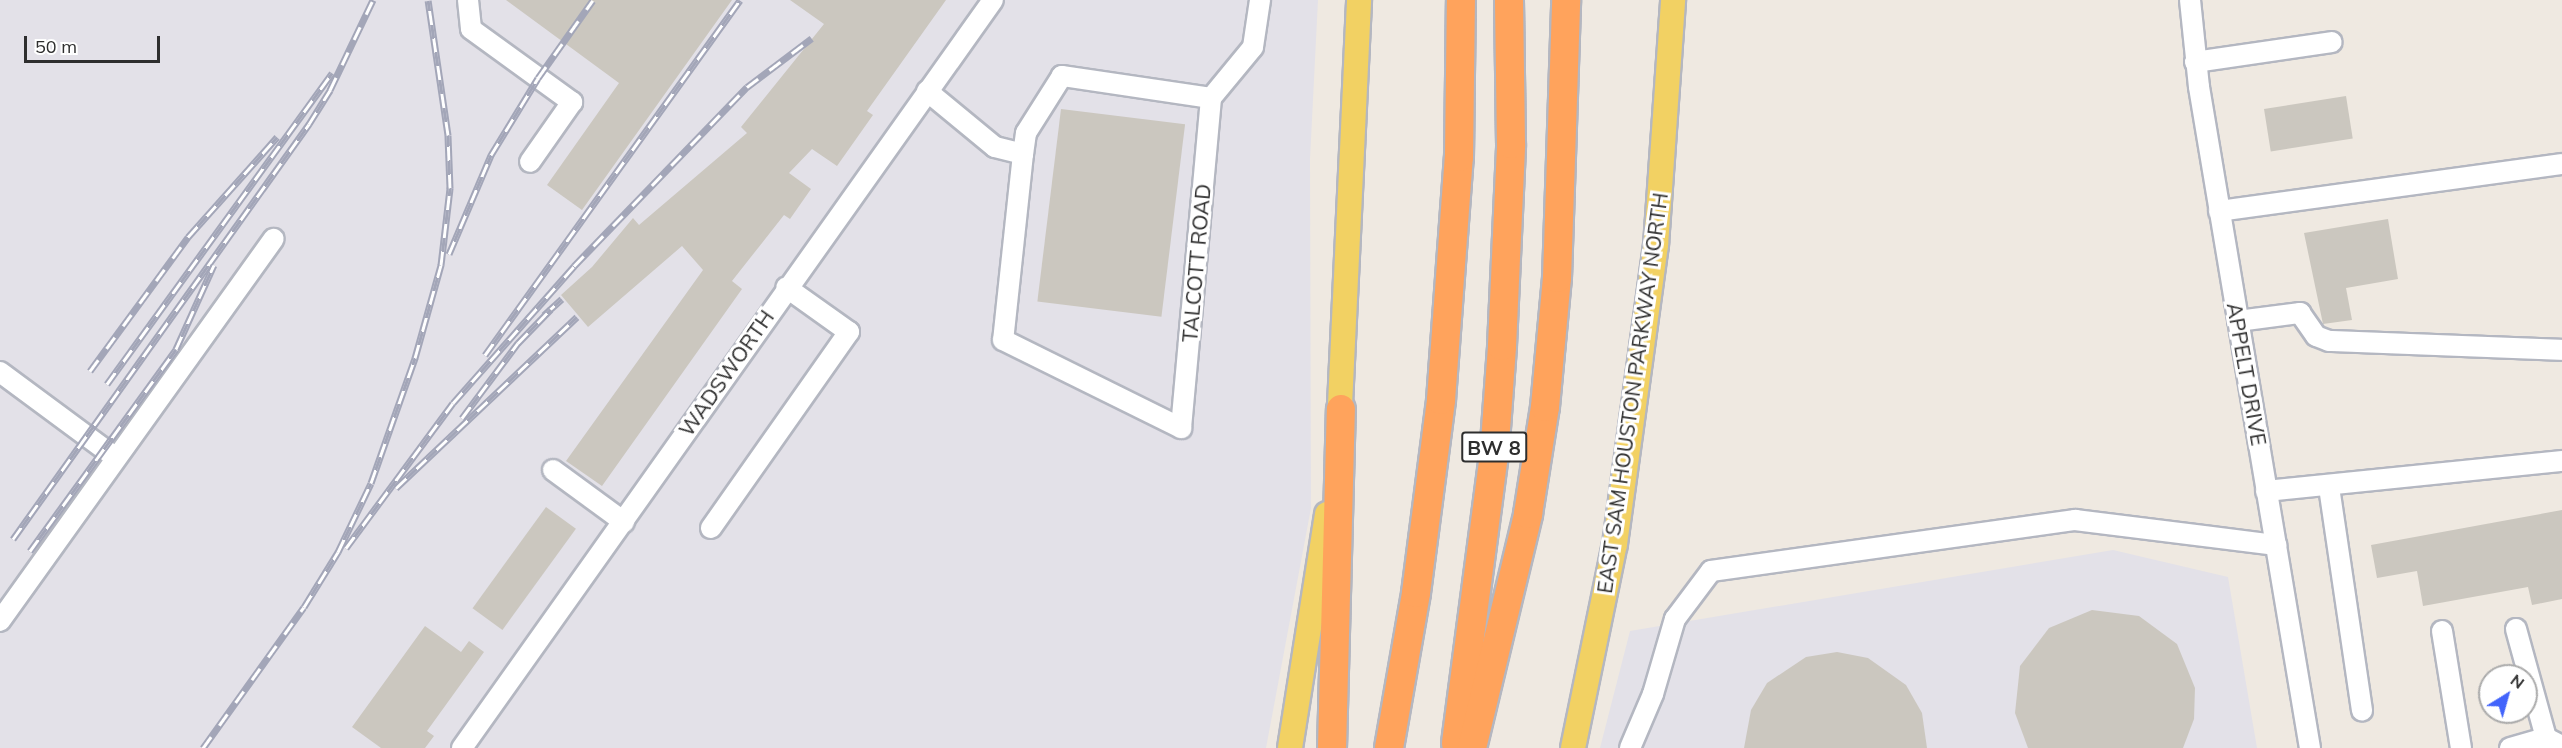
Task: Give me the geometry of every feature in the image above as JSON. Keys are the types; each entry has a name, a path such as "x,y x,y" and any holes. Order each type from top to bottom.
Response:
{"highway":[{"path":"1441,0 1459,157"},
{"name":"BW 8","path":"1389,748 1431,493 1459,157 1461,0"},
{"name":"BW 8","path":"1455,748 1494,456 1511,144 1509,0"},
{"path":"1511,144 1520,0"},
{"path":"1472,748 1528,514 1545,407 1557,278 1566,0"},
{"path":"1332,748 1341,409"}],"main road":[{"path":"1290,748 1318,585 1341,409 1359,0"},
{"name":"EAST SAM HOUSTON PARKWAY NORTH","path":"1573,748 1615,544 1656,245 1673,0"}],"street":[{"path":"468,0 471,29 572,102 530,162"},
{"name":"WADSWORTH","path":"462,748 624,522 786,287 993,0"},
{"path":"927,91 994,147 1023,154 1026,133 1062,76 1211,98 1253,47 1260,0"},
{"name":"APPELT DRIVE","path":"2190,0 2195,62 2310,748"},
{"path":"2195,62 2332,42"},
{"name":"TALCOTT ROAD","path":"1023,154 1003,340 1181,428 1211,98"},
{"path":"2219,211 2562,164"},
{"path":"0,621 273,239"},
{"path":"711,528 849,332 786,287"},
{"path":"2238,321 2300,313 2316,336 2329,341 2562,350"},
{"path":"0,372 115,457"},
{"path":"2266,491 2329,487 2562,461"},
{"path":"553,470 624,522"},
{"path":"2329,487 2362,711"},
{"path":"1630,748 1653,694 1675,619 1711,571 2075,520 2276,546"},
{"path":"2510,748 2554,742 2516,629"},
{"path":"2442,631 2461,748"}],"shaded area":[{"path":"0,0 1318,0 1310,159 1311,508 1266,748 0,748"},
{"path":"2113,550 2228,577 2257,748 1600,748 1630,631"}],"building":[{"path":"506,0 732,0 582,210 547,185 619,83"},
{"path":"790,0 946,0 867,111 873,115 837,166 812,149 789,173 811,189 790,219 784,215 732,281 742,289 602,486 566,461 703,270 682,246 588,327 561,295 592,267 633,218 639,225 747,133 741,127 824,24"},
{"path":"2346,96 2353,138 2271,151 2264,109"},
{"path":"1061,109 1185,124 1161,317 1037,302"},
{"path":"2388,219 2398,279 2346,288 2352,320 2323,324 2304,233"},
{"path":"546,507 576,529 502,630 473,608"},
{"path":"2562,510 2562,599 2532,605 2528,587 2423,606 2417,571 2377,578 2371,545"},
{"path":"2092,610 2139,616 2177,644 2195,688 2194,719 2183,748 2028,748 2015,713 2020,666 2049,628"},
{"path":"425,626 461,652 469,641 484,652 427,731 434,736 425,748 381,748 352,727"},
{"path":"1837,652 1868,658 1906,685 1922,713 1927,748 1744,748 1751,710 1767,683 1806,657"}],"railway":[{"path":"13,539 309,124 330,90 373,0"},
{"path":"203,748 304,607 338,552 371,483 415,358 441,265 450,188 448,135 428,0"},
{"path":"449,254 491,155 538,78 593,0"},
{"path":"485,355 740,0"},
{"path":"346,548 453,403 574,266 747,87 812,38"},
{"path":"107,384 332,73"},
{"path":"90,371 188,237 277,137"},
{"path":"30,551 176,349 214,265"},
{"path":"544,315 562,299"},
{"path":"462,418 518,343 551,309"},
{"path":"396,488 577,317"}]}
